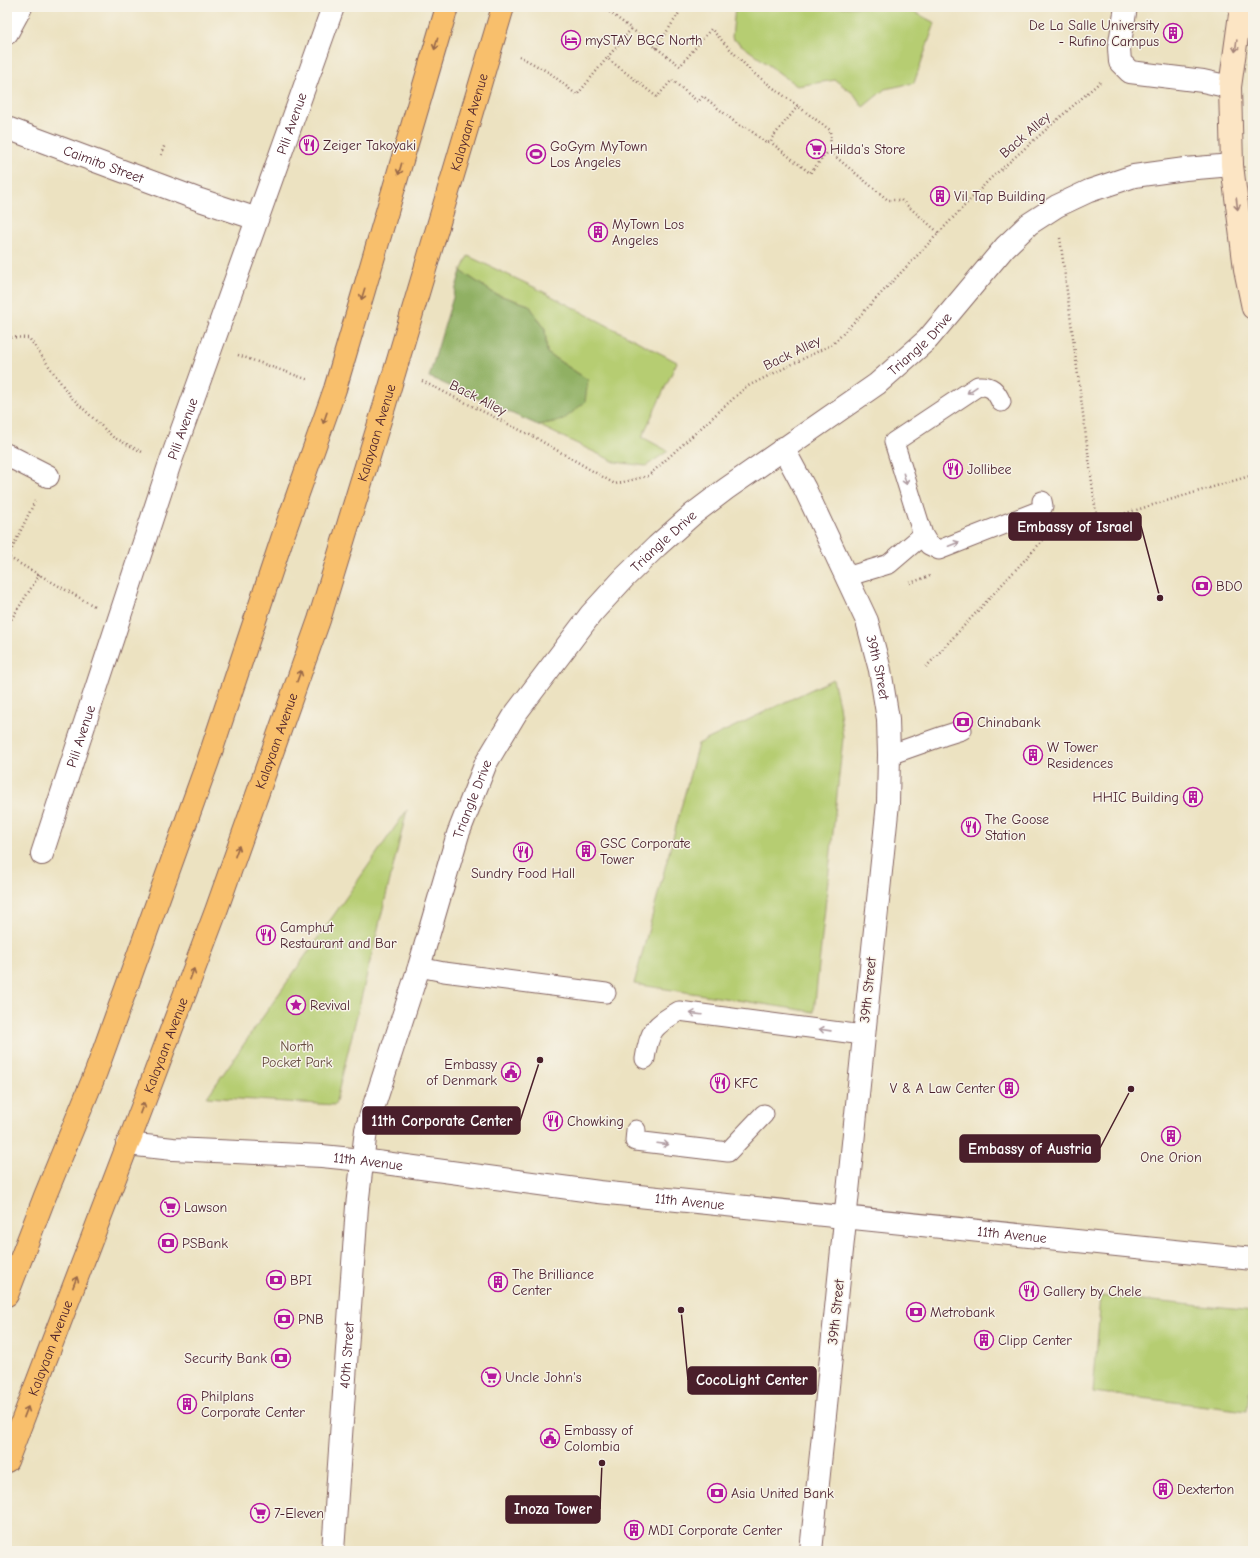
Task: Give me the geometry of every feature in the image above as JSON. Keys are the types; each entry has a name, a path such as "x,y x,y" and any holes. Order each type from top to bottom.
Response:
{"main road":[{"path":"7,1295 98,1065 208,761 284,533 335,389 447,7"},
{"name":"Kalayaan Avenue","path":"7,1461 127,1144 142,1110 216,911 319,620 386,404 504,7"},
{"path":"1242,7 1230,87 1232,166 1244,269 1253,308"}],"street":[{"path":"7,33 21,7"},
{"name":"Pili Avenue","path":"42,854 169,466 333,7"},
{"path":"1126,7 1120,48 1120,62 1130,72 1203,81 1230,87"},
{"name":"Caimito Street","path":"7,128 200,200 257,219"},
{"name":"Triangle Drive","path":"362,1160 366,1130 419,967 458,834 486,763 516,713 591,614 624,578 692,514 783,448 883,380 928,339 1005,247 1029,224 1057,206 1088,190 1134,176 1185,169 1232,166"},
{"name":"39th Street","path":"783,448 805,489 867,621 880,670 888,718 889,755 888,803 811,1551"},
{"path":"7,455 48,476"},
{"name":"11th Avenue","path":"127,1144 173,1149 322,1156 362,1160 599,1192 1253,1259"},
{"name":"40th Street","path":"333,1551 357,1206 362,1160"}],"lane":[{"path":"1001,402 997,392 992,388 978,386 894,442 923,535 929,545 939,550 1041,510 1043,506 1042,501"},
{"path":"846,577 889,564 923,535"},
{"path":"889,755 962,730"},
{"path":"419,967 444,972 606,993"},
{"path":"645,1059 648,1042 658,1024 679,1012 864,1035"},
{"path":"636,1130 635,1141 728,1152 764,1114"}],"path":[{"path":"603,7 680,66 711,29 752,72 830,130 831,152 888,200 900,200 939,233"},
{"path":"656,48 683,7"},
{"path":"518,56 550,73 577,95 631,29"},
{"path":"607,58 657,97 672,80 698,102 703,96 741,127 745,126 766,143 771,142 810,173 827,153 831,152"},
{"name":"Back Alley","path":"420,380 536,438 615,484 648,476 746,387 832,344 990,179 1096,86 1120,62"},
{"path":"771,142 772,138 798,106"},
{"path":"1060,238 1097,521"},
{"path":"7,337 29,338 70,396 113,436 169,466"},
{"path":"212,346 309,381"},
{"path":"1052,535 1253,475"},
{"path":"23,526 8,557 119,620"},
{"path":"926,667 1046,537 1038,540"},
{"path":"7,626 40,574"},
{"path":"907,584 936,574"}],"green space":[{"path":"735,7 905,7 935,23 914,83 885,89 863,107 854,94 835,80 797,86 732,38"},
{"path":"468,256 536,288 677,362 642,437 668,451 646,466 615,462 538,425 563,420 588,380 547,353 545,329 529,305 495,294 461,271"},
{"path":"461,271 495,294 529,305 545,329 547,353 588,380 585,402 563,420 538,425 429,377"},
{"path":"833,679 839,705 843,738 814,1012 634,984 698,744"},
{"name":"North Pocket Park","path":"407,810 335,1105 207,1097"},
{"path":"1101,1296 1253,1311 1253,1362 1247,1411 1093,1392"}],"place":[{"name":"De La Salle University - Rufino Campus","path":"1173,33"},
{"name":"mySTAY BGC North","path":"571,40"},
{"name":"Zeiger Takoyaki","path":"309,145"},
{"name":"Hilda's Store","path":"816,149"},
{"name":"GoGym MyTown Los Angeles","path":"536,154"},
{"name":"Vil Tap Building","path":"940,196"},
{"name":"MyTown Los Angeles","path":"598,232"},
{"name":"Jollibee","path":"953,469"},
{"name":"BDO","path":"1202,586"},
{"name":"Embassy of Israel","path":"1160,598"},
{"name":"Chinabank","path":"963,722"},
{"name":"W Tower Residences","path":"1033,755"},
{"name":"HHIC Building","path":"1193,797"},
{"name":"The Goose Station","path":"971,827"},
{"name":"GSC Corporate Tower","path":"586,851"},
{"name":"Sundry Food Hall","path":"523,852"},
{"name":"Camphut Restaurant and Bar","path":"266,935"},
{"name":"Revival","path":"296,1005"},
{"name":"11th Corporate Center","path":"540,1060"},
{"name":"Embassy of Denmark","path":"511,1072"},
{"name":"KFC","path":"720,1083"},
{"name":"V & A Law Center","path":"1009,1088"},
{"name":"Embassy of Austria","path":"1131,1089"},
{"name":"Chowking","path":"553,1121"},
{"name":"One Orion","path":"1171,1136"},
{"name":"Lawson","path":"170,1207"},
{"name":"PSBank","path":"168,1243"},
{"name":"BPI","path":"276,1280"},
{"name":"The Brilliance Center","path":"498,1282"},
{"name":"Gallery by Chele","path":"1029,1291"},
{"name":"CocoLight Center","path":"681,1310"},
{"name":"Metrobank","path":"916,1312"},
{"name":"PNB","path":"284,1319"},
{"name":"Clipp Center","path":"984,1340"},
{"name":"Security Bank","path":"281,1358"},
{"name":"Uncle John's","path":"491,1377"},
{"name":"Philplans Corporate Center","path":"187,1404"},
{"name":"Embassy of Colombia","path":"550,1438"},
{"name":"Inoza Tower","path":"602,1463"},
{"name":"Dexterton","path":"1163,1489"},
{"name":"Asia United Bank","path":"717,1493"},
{"name":"7-Eleven","path":"260,1513"},
{"name":"MDI Corporate Center","path":"634,1530"}]}
